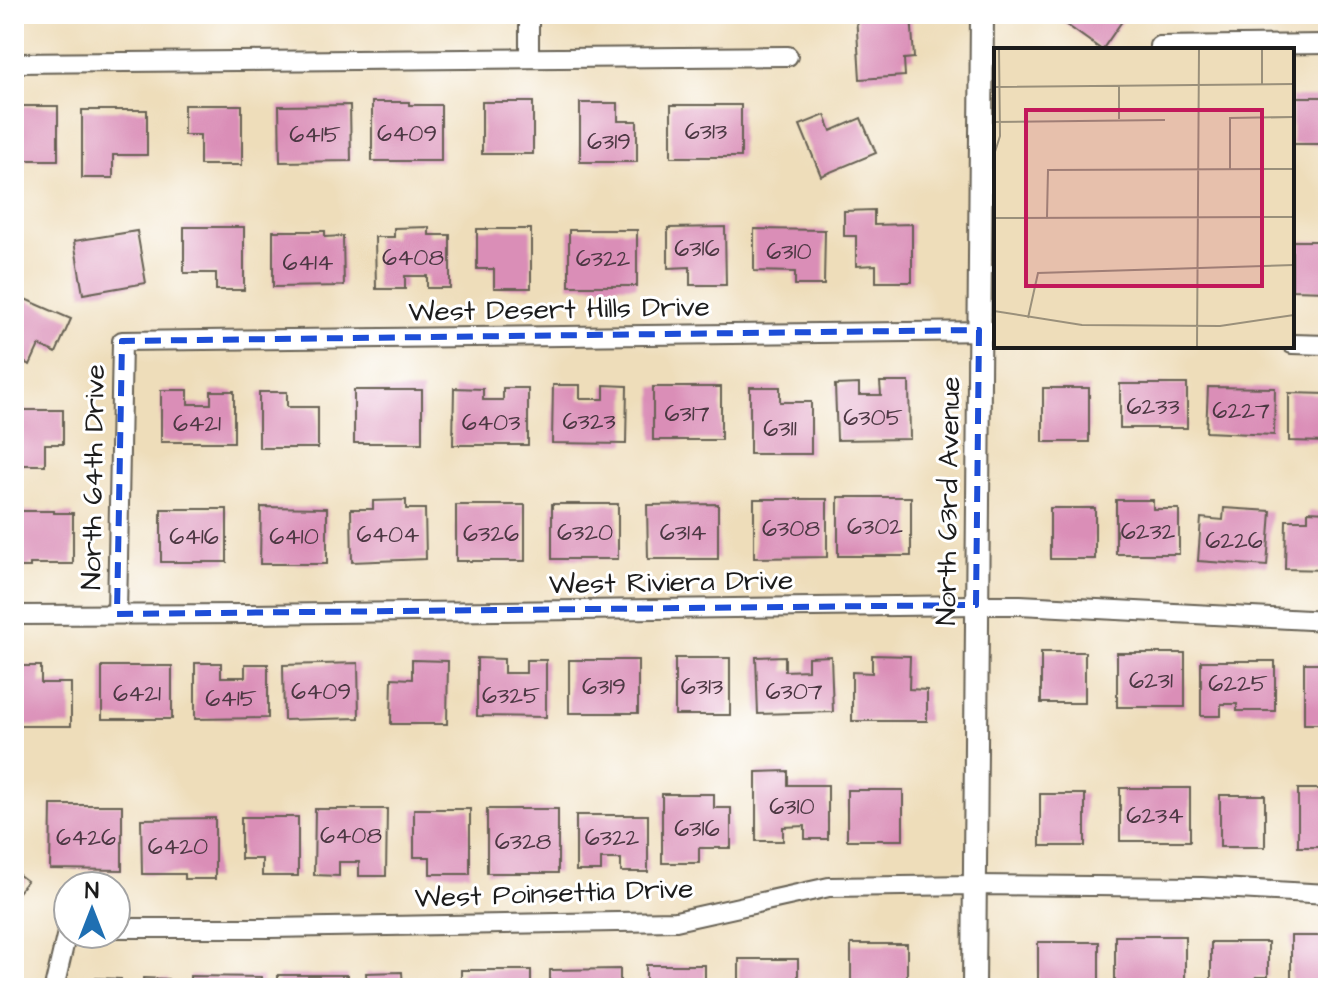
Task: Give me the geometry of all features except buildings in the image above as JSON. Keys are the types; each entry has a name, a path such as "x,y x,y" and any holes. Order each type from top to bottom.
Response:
{"street":[{"path":"529,14 529,58"},
{"name":"North 63rd Avenue","path":"974,988 976,605 988,330 982,14"},
{"path":"1159,48 1328,44"},
{"path":"14,63 788,56"},
{"name":"West Desert Hills Drive","path":"122,341 988,330"},
{"name":"North 64th Drive","path":"117,614 122,341"},
{"path":"1294,344 1328,345"},
{"name":"West Riviera Drive","path":"14,615 1020,605 1328,621"},
{"name":"West Poinsettia Drive","path":"132,928 676,921 829,887 1202,887 1328,894"},
{"path":"54,988 63,950"}],"highlighted area":[{"path":"979,330 976,605 117,614 122,341"}]}
